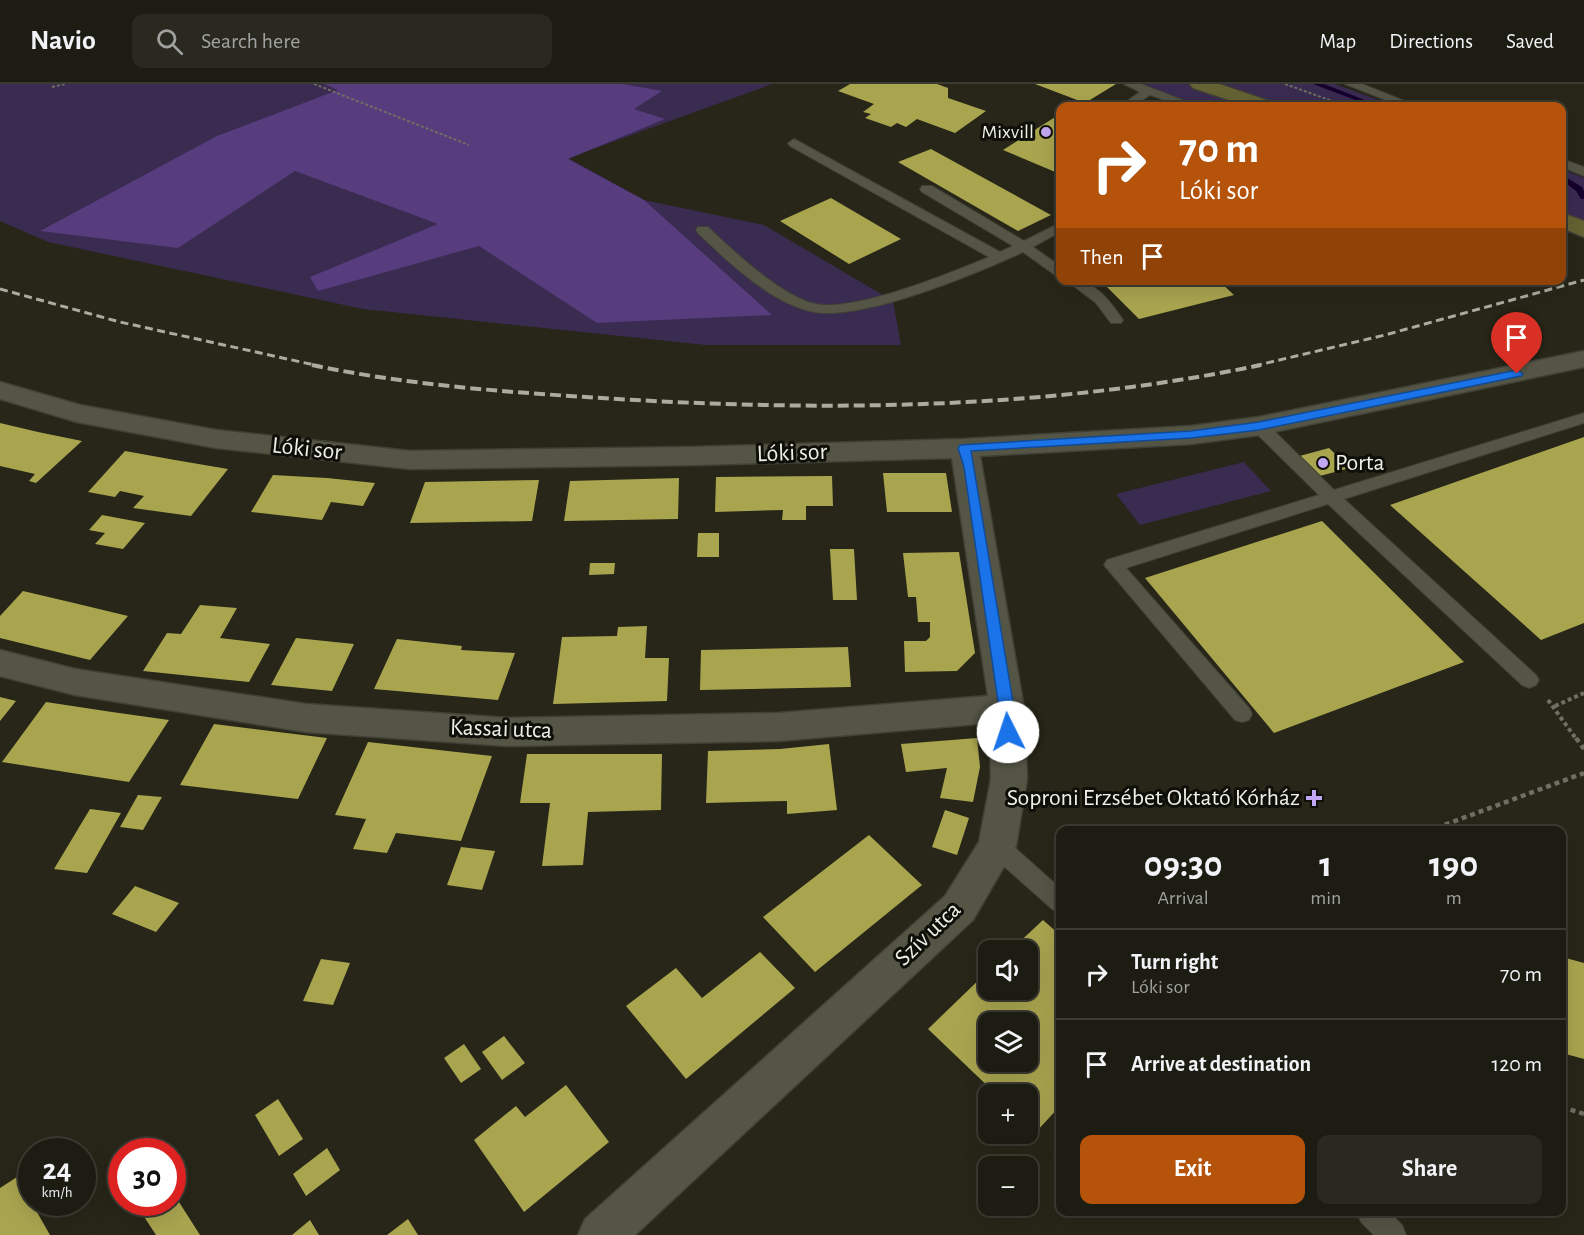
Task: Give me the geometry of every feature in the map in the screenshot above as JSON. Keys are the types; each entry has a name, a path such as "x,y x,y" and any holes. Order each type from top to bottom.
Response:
{"main road":[{"path":"1200,84 1247,102"},
{"path":"1566,222 1584,230"}],"street":[{"name":"Lóki sor","path":"0,390 77,413 216,439 411,460 694,456 964,448 1191,435 1259,426 1584,359"},
{"name":"Szív utca","path":"601,1235 959,908 997,846 1010,779 1007,708 969,467 964,448"},
{"name":"Kassai utca","path":"0,663 75,682 306,718 508,732 778,727 1007,708"}],"lane":[{"path":"1130,84 1181,102"},
{"path":"1351,84 1400,102"},
{"path":"1132,102 1149,91"},
{"path":"794,143 1001,258"},
{"path":"1566,165 1584,172"},
{"path":"927,189 1025,247 1056,269"},
{"path":"703,230 720,247 771,285 795,301 816,308 854,306 918,290 1001,258 1056,229"},
{"path":"1080,285 1101,300 1116,320"},
{"path":"1242,714 1113,565 1584,418"},
{"path":"1259,426 1284,453 1529,680"},
{"path":"997,846 1056,898"},
{"path":"1375,1216 1392,1235"}],"path":[{"path":"51,87 65,84"},
{"path":"314,84 469,145"},
{"path":"1285,84 1334,102"},
{"path":"1584,693 1555,706 1584,749"},
{"path":"1441,826 1584,772"},
{"path":"1566,1108 1584,1114"}],"shaded area":[{"path":"0,84 772,84 568,158 644,200 764,225 893,301 901,345 706,345 363,309 48,242 0,221"},
{"path":"324,84 623,84 662,91 634,109 665,119 568,159 644,200 772,315 597,323 479,246 318,291 310,277 438,224 295,171 178,248 40,231 217,136 338,90"},
{"path":"1136,84 1335,84 1384,102 1190,102"},
{"path":"1566,171 1584,178 1584,220 1566,235"},
{"path":"1244,462 1271,491 1140,525 1116,494"}],"building":[{"path":"850,84 937,84 948,88 948,98 986,111 955,133 917,119 906,127 897,123 891,127 865,118 871,114 863,112 874,104 838,91"},
{"path":"1035,84 1116,84 1087,102"},
{"name":"Mixvill","path":"1056,117 1056,172 1003,150"},
{"path":"931,149 1051,215 1018,231 898,162"},
{"path":"831,198 901,239 849,264 780,221"},
{"path":"1105,285 1223,285 1234,295 1139,319"},
{"path":"0,423 82,441 36,483 29,481 35,474 0,466"},
{"path":"1584,437 1584,623 1541,640 1390,505"},
{"name":"Porta","path":"1329,448 1350,468 1316,477 1296,457"},
{"path":"125,451 228,469 191,516 133,508 144,496 120,491 115,497 88,492"},
{"path":"883,473 946,473 952,512 887,512"},
{"path":"273,475 375,483 363,506 331,502 322,520 251,512"},
{"path":"832,476 833,506 806,506 806,520 782,520 783,510 715,512 716,477"},
{"path":"679,478 678,519 564,521 570,481"},
{"path":"539,480 532,521 410,523 425,482"},
{"path":"102,515 145,523 123,549 95,544 105,533 89,530"},
{"path":"1322,521 1464,662 1274,733 1145,578"},
{"path":"698,533 719,533 719,557 697,557"},
{"path":"830,549 854,549 857,600 833,600"},
{"path":"959,552 975,653 957,671 905,672 904,641 926,641 930,637 930,622 918,622 916,597 908,597 903,553"},
{"path":"590,563 615,563 614,574 589,575"},
{"path":"23,591 128,616 90,660 0,638 0,616"},
{"path":"200,605 237,608 220,638 270,644 249,682 143,671 167,633 181,634"},
{"path":"647,626 645,658 669,658 667,701 553,704 562,637 617,636 618,627"},
{"path":"296,638 354,644 332,691 271,685"},
{"path":"397,639 462,646 461,650 515,653 498,700 374,689"},
{"path":"848,647 851,687 700,690 701,650"},
{"path":"0,697 16,701 0,721"},
{"path":"46,702 169,720 129,782 2,762"},
{"path":"214,724 327,738 298,799 180,785"},
{"path":"977,738 980,767 973,802 940,798 947,768 906,772 901,744"},
{"path":"368,742 492,756 461,841 396,833 387,853 353,849 366,819 335,815"},
{"path":"829,744 837,810 787,814 787,801 706,803 708,751 780,749"},
{"path":"527,754 662,754 661,810 588,812 583,865 542,866 550,803 520,803"},
{"path":"138,795 162,797 143,830 120,827"},
{"path":"90,809 121,813 87,873 54,869"},
{"path":"945,810 969,818 957,855 932,847"},
{"path":"869,835 922,885 815,972 763,917"},
{"path":"461,847 495,851 482,890 447,885"},
{"path":"135,886 179,903 156,932 112,914"},
{"path":"1043,920 1056,931 1056,1110 1038,1130 1038,1084 986,1084 928,1029 978,981 978,1000 1038,1000 1038,940 1022,940"},
{"path":"760,952 795,988 686,1079 626,1006 676,968 702,998"},
{"path":"1566,958 1584,963 1584,1059 1566,1054"},
{"path":"321,959 350,963 333,1005 303,1001"},
{"path":"504,1036 525,1063 502,1080 482,1052"},
{"path":"464,1044 481,1069 461,1083 444,1058"},
{"path":"566,1085 609,1142 524,1212 474,1140 516,1106 525,1117"},
{"path":"278,1099 303,1139 279,1156 255,1115"},
{"path":"327,1148 340,1170 306,1196 293,1174"},
{"path":"17,1177 18,1216 39,1216 50,1235 0,1235 0,1188"},
{"path":"186,1213 200,1235 156,1235 144,1216 186,1216"},
{"path":"408,1219 418,1235 387,1235"},
{"path":"310,1220 319,1235 292,1235"}],"waterway":[{"path":"1317,84 1365,102"},
{"path":"1566,180 1579,189 1584,197"}],"railway":[{"path":"1566,285 1584,280"},
{"path":"1254,366 1385,335 1566,285"},
{"path":"0,289 120,322 319,366"},
{"path":"312,365 420,383 529,393 685,402 850,406 1016,399 1098,391 1180,380 1261,365"}],"place":[{"name":"Mixvill","path":"1046,132"},
{"name":"Porta","path":"1323,463"},
{"name":"Soproni Erzsébet Oktató Kórház","path":"1314,798"}],"route":[{"path":"1008,732 1007,708 969,467 964,448 1191,435 1259,426 1517,374"}]}
